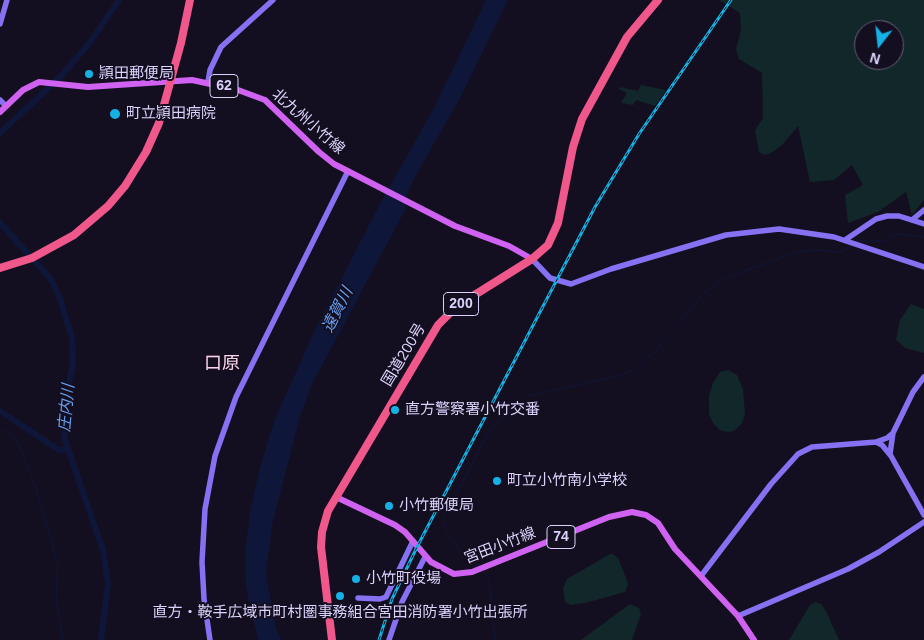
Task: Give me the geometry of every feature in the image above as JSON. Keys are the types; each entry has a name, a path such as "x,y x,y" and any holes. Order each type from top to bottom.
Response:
{"highway":[{"path":"169,81 186,0"},
{"path":"0,266 40,252 78,228 108,201 122,184 144,149 161,106 190,0"},
{"name":"国道200号","path":"332,640 321,547 324,523 336,497 438,325 458,306 532,259 548,245 554,233 573,147 582,120 626,38 658,0"}],"main road":[{"name":"北九州小竹線","path":"0,112 29,86 46,81 69,86 88,87 169,81 208,82 248,93 265,100 319,152 349,172 446,221 509,246 532,259"},
{"name":"宮田小竹線","path":"336,497 395,525 413,541 425,556 447,572 467,573 609,517 632,512 646,515 658,523 675,550 738,616 754,640"}],"street":[{"path":"0,24 7,0"},
{"path":"208,82 210,70 221,47 273,0"},
{"path":"0,100 6,106"},
{"path":"210,640 202,580 203,529 207,493 220,440 236,397 349,172"},
{"path":"912,220 924,210"},
{"path":"845,240 876,219 884,216 894,215 924,224"},
{"path":"532,259 550,278 572,284 611,269 739,232 788,229 845,240 924,268"},
{"path":"890,454 893,433 913,392 924,378"},
{"path":"701,576 772,484 798,454 807,448 824,445 876,442 893,433"},
{"path":"876,442 882,445 890,454 924,515"},
{"path":"738,616 848,569 879,552 924,522"},
{"path":"358,598 380,599 386,597 413,541"},
{"path":"388,640 402,602 425,556"}],"green space":[{"path":"719,0 924,0 924,200 912,215 906,192 878,212 848,223 845,195 863,185 852,165 834,180 810,182 798,126 782,145 771,153 765,155 759,152 755,130 763,118 762,73 739,59 736,49 741,30 740,13"},
{"path":"641,85 666,90 655,106 636,100 633,105 621,103 627,93 619,89 620,87 638,91"},
{"path":"911,304 924,309 924,353 905,348 896,340 900,320"},
{"path":"728,370 737,375 743,389 745,414 742,423 734,431 728,432 720,430 713,423 709,414 709,395 713,383 720,372"},
{"path":"610,554 618,558 626,578 628,585 625,592 585,603 571,605 565,602 563,589 567,579"},
{"path":"815,602 821,604 826,611 839,640 789,640 810,605"},
{"path":"630,604 639,608 641,614 632,640 581,640"}],"water":[{"name":"遠賀川","path":"486,0 508,0 460,98 408,191 405,210 312,384 300,416 272,525 266,574 276,628 281,640 258,640 246,587 245,553 250,513 260,467 275,419 314,332 382,200 434,108"}],"waterway":[{"name":"庄内川","path":"0,133 57,80 88,45 119,0"},
{"name":"庄内川","path":"0,223 50,278 59,296 72,338 73,363 63,412 65,440 103,550 108,584 101,640"},
{"path":"857,241 884,241 897,234 924,237"},
{"path":"479,565 462,554 445,528 443,519 490,430 528,396 622,375 631,371 655,352 706,291 728,277 797,252 816,250 841,252 852,245"},
{"path":"0,411 59,450 67,449"},
{"path":"0,428 16,439 35,485 58,564 56,598 63,640"},
{"path":"483,571 489,579 495,640"}],"railway":[{"path":"379,640 392,599 417,547 595,207 639,134 731,0"}],"place":[{"name":"頴田郵便局","path":"89,74"},
{"name":"町立頴田病院","path":"115,114"},
{"name":"直方警察署小竹交番","path":"395,410"},
{"name":"町立小竹南小学校","path":"497,481"},
{"name":"小竹郵便局","path":"389,506"},
{"name":"小竹町役場","path":"356,579"},
{"name":"直方・鞍手広域市町村圏事務組合宮田消防署小竹出張所","path":"340,596"}],"district":[{"name":"口原","path":"222,364"}]}
